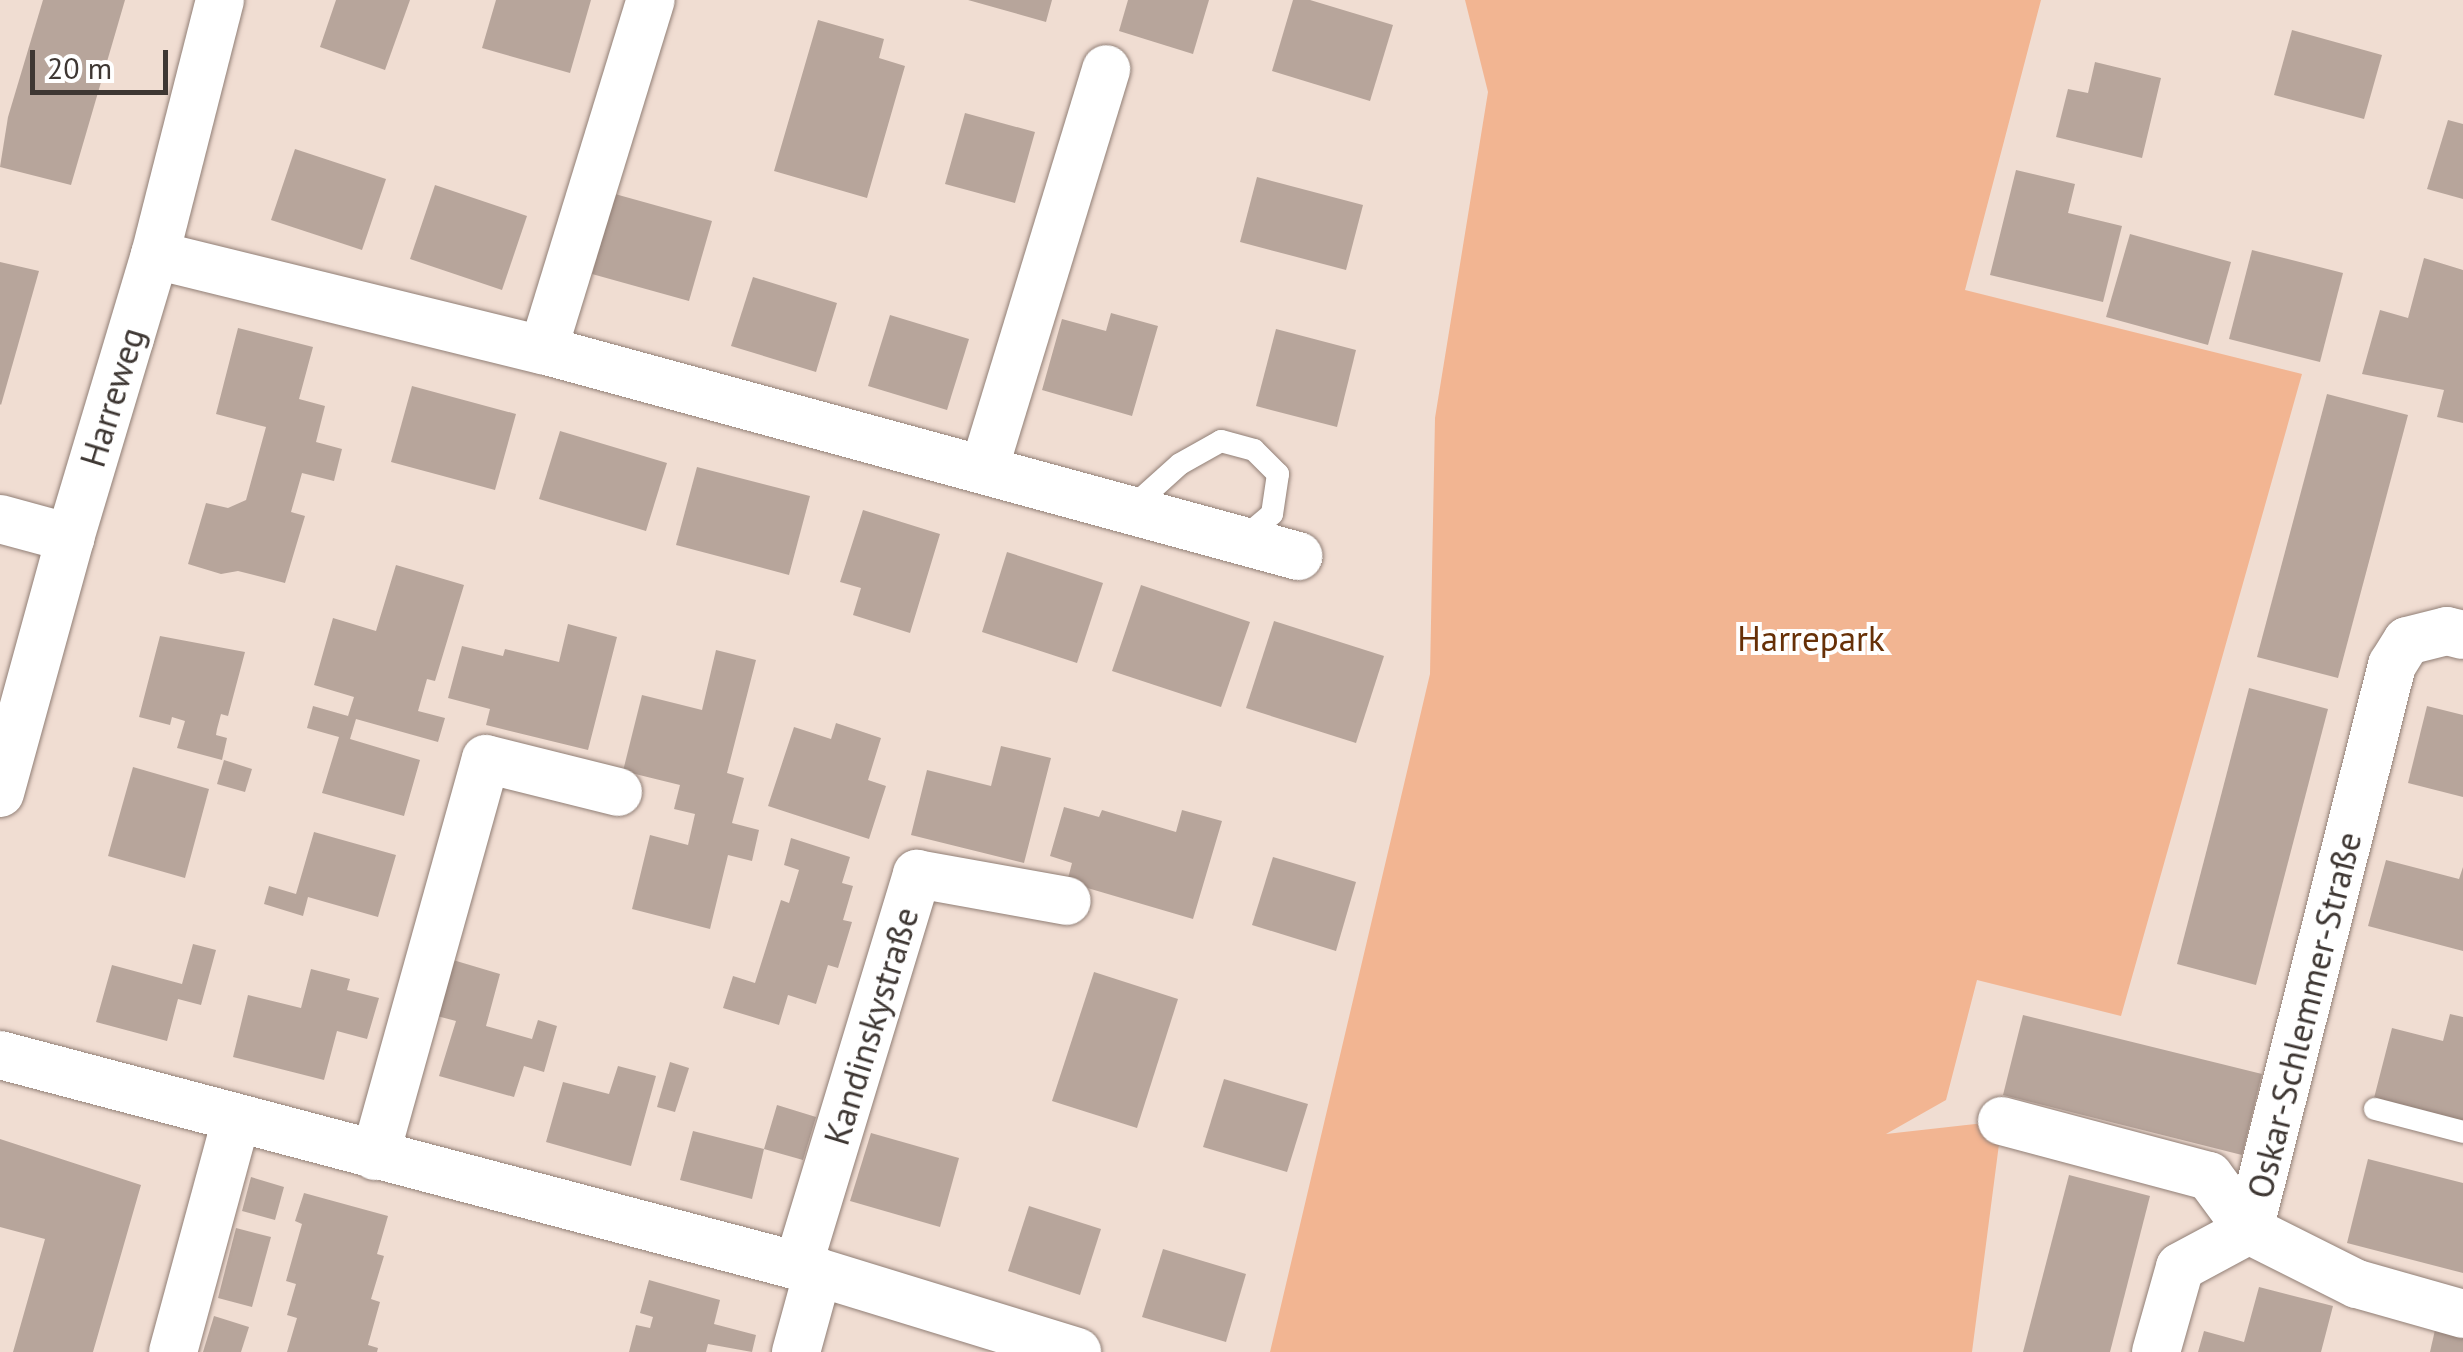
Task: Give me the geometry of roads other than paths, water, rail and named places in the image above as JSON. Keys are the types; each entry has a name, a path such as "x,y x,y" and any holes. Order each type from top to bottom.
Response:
{"street":[{"name":"Harreweg","path":"0,793 70,538 155,255 220,0"},
{"path":"543,350 651,0"},
{"path":"984,469 1106,69"},
{"path":"155,255 543,350 1298,556"},
{"path":"0,519 70,538"},
{"name":"Oskar-Schlemmer-Straße","path":"2156,1352 2180,1266 2250,1230 2392,664 2408,641 2446,631 2463,635"},
{"path":"375,1156 486,759 618,792"},
{"name":"Kandinskystraße","path":"808,1269 917,874 1067,901"},
{"path":"0,1055 808,1269 1077,1352"},
{"path":"173,1352 236,1120"},
{"path":"2002,1120 2209,1176 2250,1230 2357,1284 2463,1314"},
{"path":"796,1352 808,1269"}],"lane":[{"path":"1130,509 1180,464 1221,441 1254,450 1278,474 1272,514 1253,530 1213,532"},
{"path":"2375,1109 2463,1132"}],"park label":[{"name":"Harrepark","path":"1811,638"}]}
